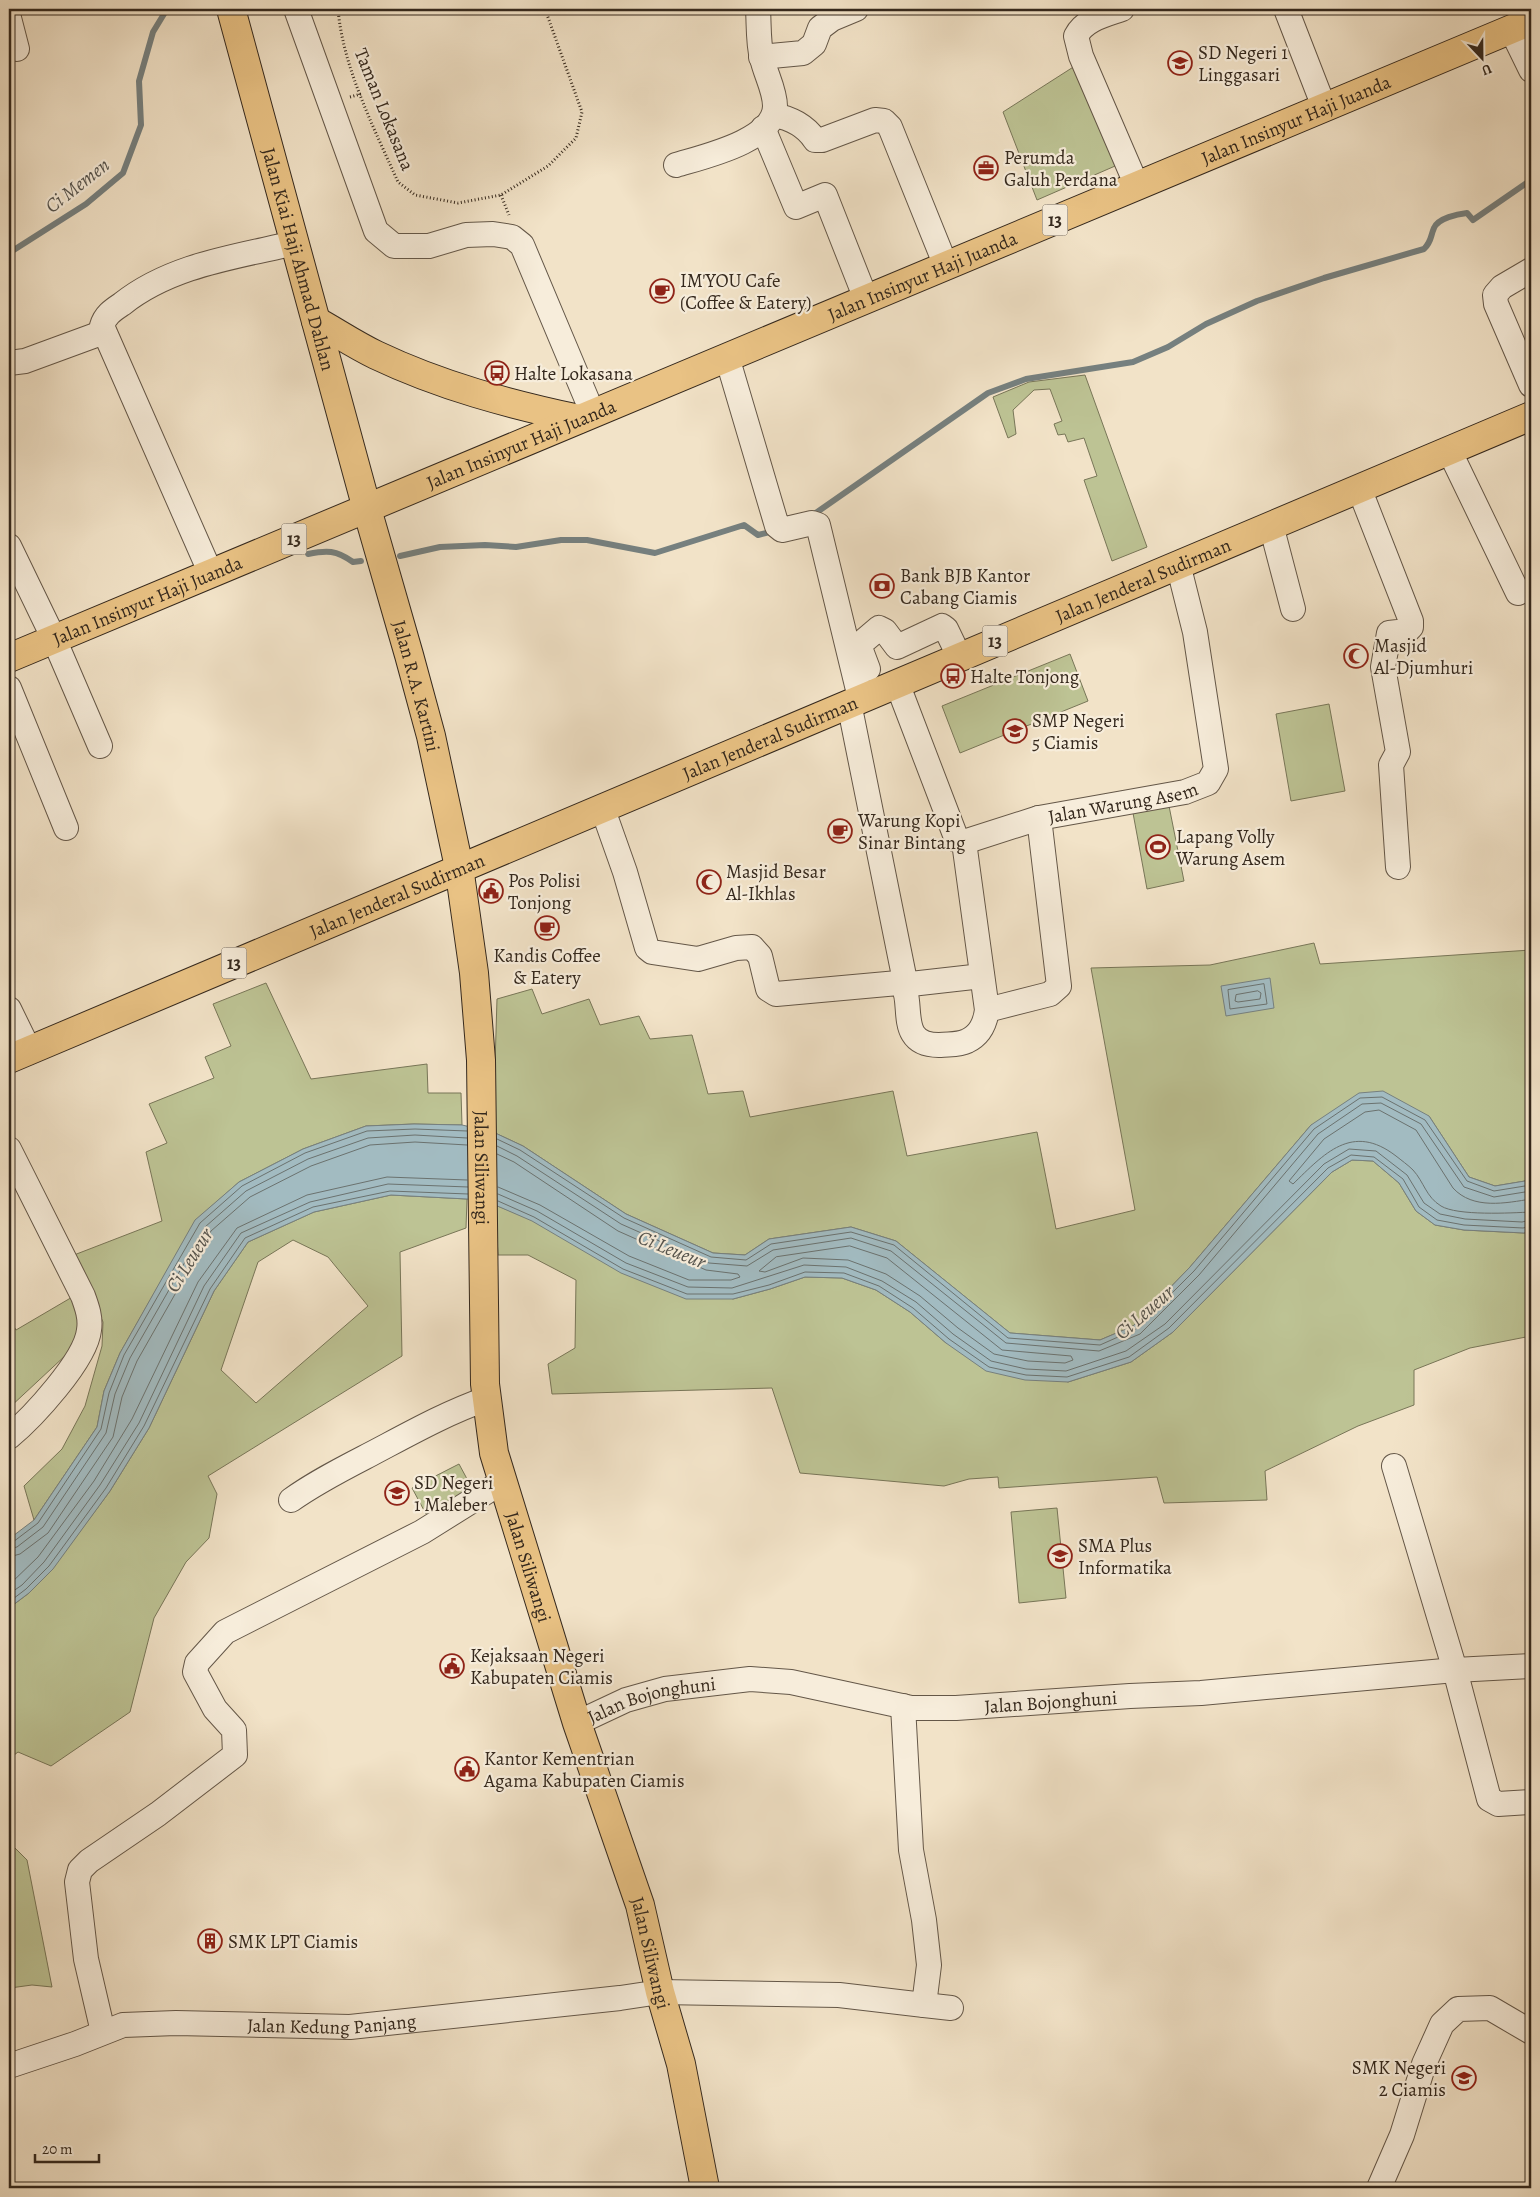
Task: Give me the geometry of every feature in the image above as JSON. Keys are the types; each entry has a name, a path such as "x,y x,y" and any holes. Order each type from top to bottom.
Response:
{"main road":[{"name":"Jalan Kiai Haji Ahmad Dahlan","path":"231,9 367,509"},
{"name":"Jalan Insinyur Haji Juanda","path":"9,658 1521,25"},
{"path":"316,321 375,355 459,388 515,406 586,416"},
{"name":"Jalan Jenderal Sudirman","path":"19,1054 1531,416"},
{"name":"Jalan R.A. Kartini","path":"367,509 431,736 459,867"},
{"name":"Jalan Siliwangi","path":"459,867 474,973 481,1060 480,1098 486,1399 492,1447 578,1723 640,1905 660,1992 681,2064 705,2188"}],"street":[{"path":"296,9 376,231 394,246 429,246 466,235 493,234 512,237 522,245 586,416"},
{"path":"758,9 761,57 776,104 769,121 796,207 825,195 866,299"},
{"path":"761,57 803,53 814,44 820,28 832,19 856,9"},
{"path":"1122,9 1087,22 1080,28 1076,36 1081,56 1137,186"},
{"path":"1286,9 1324,107"},
{"path":"9,18 17,49"},
{"path":"1521,25 1531,70"},
{"path":"676,165 743,142 769,121 787,117 811,134 815,140 822,140 875,120 884,121 890,128 946,266"},
{"path":"211,574 102,326 109,314 156,280 186,269 295,243"},
{"path":"1531,270 1502,287 1495,295 1496,304 1531,385"},
{"path":"9,363 25,361 104,332"},
{"path":"727,357 777,526 782,530 812,523 818,525 870,694 957,840 964,842 987,1010 985,1023 970,1040 960,1044 931,1045 916,1038 912,1031 905,991 902,985 904,976 899,948 870,694 859,645 879,628 885,631 896,647 942,626 946,629 959,656"},
{"path":"1449,450 1518,593"},
{"path":"1359,488 1411,621 1411,627 1407,631 1389,633 1383,667 1398,752 1391,765 1398,867"},
{"path":"1271,525 1293,609"},
{"path":"9,546 22,578 54,639 100,746"},
{"name":"Jalan Warung Asem","path":"964,842 1039,818 1186,792 1208,783 1216,768 1195,632 1178,564"},
{"path":"9,688 66,828"},
{"path":"602,807 625,872 647,948 652,952 698,959 736,948 752,947 760,956 768,989 776,994 894,983 902,985 982,976"},
{"path":"987,1010 1050,994 1059,986 1039,818"},
{"path":"9,1009 19,1054"},
{"path":"9,1149 83,1296 89,1315 89,1331 84,1349 47,1400 9,1437"},
{"path":"291,1500 335,1473 402,1437 454,1411 486,1399"},
{"path":"1394,1466 1455,1670 1470,1734 1489,1799 1498,1804 1531,1802"},
{"path":"103,2032 86,1959 78,1876 80,1870 89,1861 158,1814 235,1755 234,1730 216,1709 203,1689 195,1672 197,1662 224,1632 422,1532 502,1482"},
{"name":"Jalan Bojonghuni","path":"578,1723 626,1700 665,1689 750,1680 791,1682 903,1706 956,1708 1201,1693 1455,1670 1531,1666"},
{"path":"903,1706 911,1850 924,1920 929,1965 924,2004"},
{"name":"Jalan Kedung Panjang","path":"9,2066 75,2044 123,2025 176,2023 350,2027 660,1992 838,1995 951,2008"},
{"path":"1379,2188 1402,2135 1424,2064 1442,2024 1458,2009 1490,2008 1531,2032"}],"path":[{"name":"Taman Lokasana","path":"338,9 339,28 349,62 398,182 415,195 458,203 501,195 548,166 576,138 582,112 546,9"}],"green space":[{"path":"1078,64 1122,163 1037,200 1003,112"},
{"path":"1085,375 1147,547 1112,561 1084,480 1097,476 1084,438 1068,442 1065,434 1058,435 1054,424 1062,421 1050,389 1034,390 1013,410 1016,434 1008,438 993,397 1029,382"},
{"path":"1070,654 1088,701 960,753 942,706"},
{"path":"1329,704 1345,791 1291,801 1276,714"},
{"name":"Lapang Volly Warung Asem","path":"1169,806 1184,881 1147,889 1133,813"},
{"path":"1314,943 1320,964 1531,950 1531,1180 1495,1186 1469,1177 1429,1116 1311,1125 1190,1267 1133,1326 1100,1340 1010,1333 896,1241 851,1227 769,1239 745,1255 713,1253 626,1214 523,1146 493,1132 497,999 532,989 542,1014 589,999 600,1025 639,1016 650,1039 692,1035 708,1094 743,1091 750,1117 893,1091 907,1156 1037,1132 1056,1229 1135,1210 1091,968 1210,965"},
{"path":"266,983 311,1079 427,1064 428,1093 461,1093 462,1125 366,1126 303,1149 239,1182 196,1220 120,1353 104,1391 97,1427 34,1520 24,1486 62,1449 85,1406 102,1346 103,1322 74,1255 162,1221 146,1152 167,1143 149,1104 214,1078 205,1057 231,1046 213,1004"},
{"path":"1352,1160 1373,1161 1399,1183 1416,1211 1435,1225 1464,1230 1524,1233 1531,1231 1531,1336 1470,1348 1414,1370 1414,1405 1358,1426 1265,1471 1267,1500 1164,1503 1157,1477 999,1488 998,1477 969,1479 944,1486 800,1473 772,1388 552,1394 548,1364 575,1348 576,1280 528,1255 498,1255 495,1205 733,1299 805,1277 842,1278 876,1290 910,1312 946,1343 1068,1382 1131,1362 1173,1332 1332,1172"},
{"path":"391,1195 467,1199 466,1228 400,1252 402,1356 208,1476 217,1494 209,1538 186,1562 154,1618 130,1712 51,1766 18,1752 9,1759 9,1608 29,1593 52,1569 110,1491 149,1428 214,1291 248,1242 314,1212","holes":["293,1240 328,1257 368,1306 256,1403 221,1370 258,1262"]},
{"path":"74,1296 80,1333 67,1354 9,1408 9,1318 16,1330"},
{"path":"459,1464 473,1490 426,1514 412,1488"},
{"path":"1057,1508 1066,1598 1019,1603 1011,1512"},
{"path":"9,1842 27,1860 52,1987 32,1985 10,1988"}],"water":[{"path":"1270,978 1274,1008 1226,1016 1221,986"},
{"name":"Ci Leueur","path":"1383,1091 1429,1116 1469,1177 1495,1186 1531,1180 1531,1231 1524,1233 1464,1230 1435,1225 1416,1211 1399,1183 1373,1161 1352,1160 1332,1172 1173,1332 1131,1362 1068,1382 1025,1380 986,1371 946,1343 910,1312 876,1290 842,1278 805,1277 733,1299 686,1299 621,1273 532,1221 495,1205 467,1199 391,1195 314,1212 248,1242 214,1291 149,1428 110,1491 53,1569 29,1593 9,1608 9,1539 34,1520 97,1427 104,1391 120,1353 195,1220 239,1182 303,1149 366,1126 462,1125 493,1132 523,1146 626,1214 713,1253 745,1255 769,1239 851,1227 896,1241 1010,1333 1100,1340 1133,1326 1190,1267 1311,1125 1359,1093"}],"waterway":[{"name":"Ci Memen","path":"9,253 86,204 123,173 141,125 139,81 153,32 167,9"},
{"path":"810,517 988,393 1026,379 1133,362 1168,347 1206,324 1257,301 1324,278 1424,249 1430,241 1434,228 1444,219 1467,213 1473,220 1531,180"},
{"path":"400,556 440,547 485,545 516,547 561,540 587,540 655,553 744,525 758,535 774,531"},
{"path":"308,554 331,552 353,562 361,561"}],"place":[{"name":"SD Negeri 1 Linggasari","path":"1180,63"},
{"name":"Perumda Galuh Perdana","path":"986,168"},
{"name":"IM'YOU Cafe (Coffee & Eatery)","path":"662,291"},
{"name":"Halte Lokasana","path":"497,373"},
{"name":"Bank BJB Kantor Cabang Ciamis","path":"882,586"},
{"name":"Masjid Al-Djumhuri","path":"1356,656"},
{"name":"Halte Tonjong","path":"953,676"},
{"name":"SMP Negeri 5 Ciamis","path":"1015,731"},
{"name":"Warung Kopi Sinar Bintang","path":"840,831"},
{"name":"Lapang Volly Warung Asem","path":"1158,847"},
{"name":"Masjid Besar Al-Ikhlas","path":"709,882"},
{"name":"Pos Polisi Tonjong","path":"491,891"},
{"name":"Kandis Coffee & Eatery","path":"547,928"},
{"name":"SD Negeri 1 Maleber","path":"397,1493"},
{"name":"SMA Plus Informatika","path":"1060,1556"},
{"name":"Kejaksaan Negeri Kabupaten Ciamis","path":"452,1666"},
{"name":"Kantor Kementrian Agama Kabupaten Ciamis","path":"467,1769"},
{"name":"SMK LPT Ciamis","path":"210,1941"},
{"name":"SMK Negeri 2 Ciamis","path":"1464,2078"}]}
